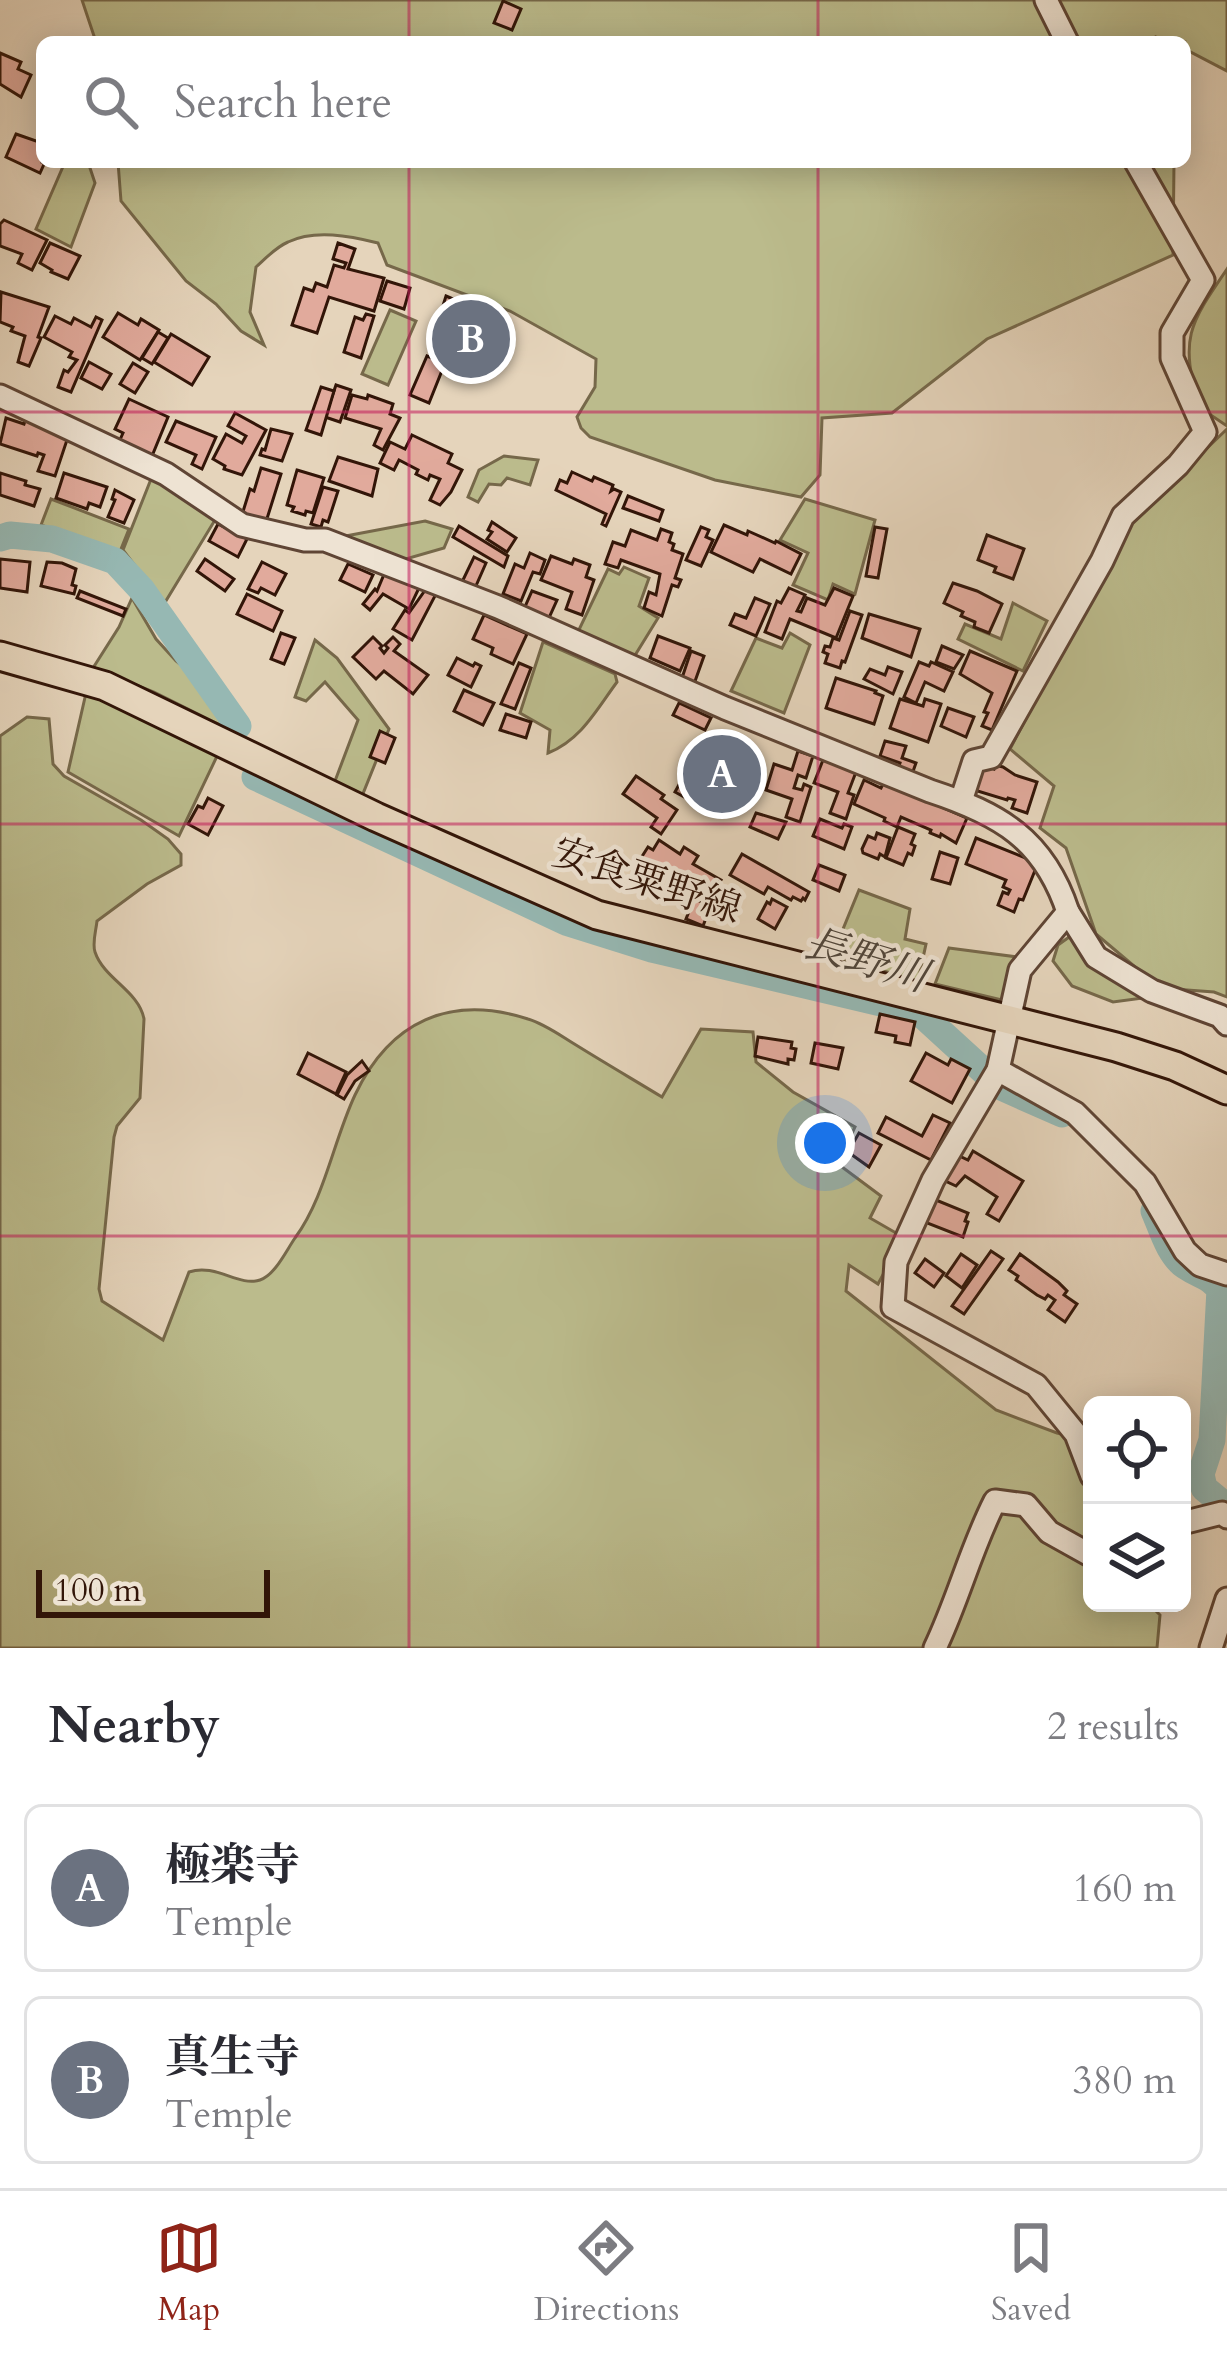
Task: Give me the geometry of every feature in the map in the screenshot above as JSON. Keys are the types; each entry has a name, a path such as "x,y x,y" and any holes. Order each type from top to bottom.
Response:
{"main road":[{"name":"安食粟野線","path":"0,656 105,686 376,817 597,915 1115,1047 1175,1066 1227,1090"}],"street":[{"path":"1046,0 1064,36"},
{"path":"961,801 974,761 991,757 1123,517 1205,432 1172,358 1172,333 1203,280 1139,168"},
{"path":"0,396 166,474 242,525 325,540 498,607 725,708 1000,818 1021,835 1058,880 1068,912 1096,957 1152,991 1220,1016 1227,1024"},
{"path":"1068,912 1020,970 994,1076 933,1180 896,1262 892,1307 1036,1385 1076,1434 1083,1453"},
{"path":"994,1076 1076,1113 1145,1183 1185,1251 1200,1265 1227,1274"},
{"path":"935,1648 995,1501 1026,1505 1049,1532 1083,1551"},
{"path":"1191,1521 1222,1513 1227,1517"},
{"path":"1211,1648 1227,1599"}],"green space":[{"path":"82,0 1227,0 1227,71 1191,52 1191,36 94,36"},
{"path":"62,168 90,168 95,183 71,247 36,229"},
{"path":"118,168 1174,168 1173,255 987,339 892,413 822,418 820,475 801,497 715,480 590,437 577,417 595,387 596,359 510,311 387,265 378,243 310,236 284,244 267,256 256,267 250,312 264,345 241,331 186,281 121,201"},
{"path":"1227,269 1227,426 1199,407 1189,348 1196,320"},
{"path":"390,310 416,321 388,385 362,374"},
{"path":"1227,429 1227,997 1160,988 1096,934 1066,848 1040,828 1054,786 1010,749 1128,524"},
{"path":"504,456 538,460 530,485 507,478 501,485 489,484 478,502 468,497 479,470"},
{"path":"153,474 215,520 164,604 123,550"},
{"path":"51,499 129,529 119,554 41,525"},
{"path":"805,499 875,520 855,594 833,584 828,600 793,585 808,553 780,540"},
{"path":"425,521 452,529 444,548 399,561 335,538"},
{"path":"624,567 649,578 639,606 658,618 629,665 575,638 608,569 619,574"},
{"path":"132,598 156,639 207,686 234,732 93,668"},
{"path":"1013,603 1047,621 1023,671 958,639 965,624 1001,639"},
{"path":"790,633 810,645 784,713 731,691 756,638 782,648"},
{"path":"315,640 337,658 389,729 362,796 335,781 358,720 325,682 306,701 295,697"},
{"path":"543,642 615,674 617,682 579,732 548,753 550,730 520,713"},
{"path":"86,693 219,752 179,836 68,772"},
{"path":"27,717 49,719 53,764 64,776 141,820 181,854 181,865 97,921 94,945 99,961 136,1001 144,1019 140,1098 117,1126 114,1137 99,1289 102,1301 163,1340 189,1272 208,1270 252,1281 271,1273 314,1205 347,1113 369,1069 386,1048 425,1020 473,1010 528,1019 662,1097 701,1029 753,1032 756,1062 793,1092 855,1127 838,1164 881,1196 870,1218 903,1237 878,1284 849,1265 846,1291 996,1410 1083,1439 1083,1612 1157,1612 1157,1648 0,1648 0,736"},
{"path":"859,890 910,909 905,939 926,944 918,981 832,956"},
{"path":"1072,935 1143,998 1113,1002 1072,986 1053,961 1058,945"},
{"path":"949,948 1017,957 1006,1001 935,984"}],"building":[{"path":"503,1 521,9 512,30 494,23"},
{"path":"0,53 21,62 18,69 31,75 21,97 0,84"},
{"path":"16,134 36,141 36,168 42,168 40,173 6,157"},
{"path":"4,220 47,240 32,270 18,263 22,254 0,246"},
{"path":"50,243 80,256 68,279 40,263"},
{"path":"338,243 355,249 348,269 384,278 374,311 329,297 317,333 292,325 304,288 313,291 316,283 327,287 334,265 344,268 346,263 333,259"},
{"path":"387,281 410,288 404,309 380,301"},
{"path":"1,292 49,307 29,366 18,362 25,336 0,322"},
{"path":"446,296 465,304 458,313 465,316 470,304 481,309 473,326 482,330 485,323 505,332 489,369 437,346 451,316 441,312"},
{"path":"118,313 159,330 140,360 103,337"},
{"path":"366,314 374,316 361,358 344,352 355,317 363,320"},
{"path":"55,316 71,324 74,318 91,327 96,317 102,320 71,392 58,387 64,370 68,372 77,360 69,357 72,352 44,337"},
{"path":"158,332 168,338 152,364 142,358"},
{"path":"171,334 209,357 192,385 154,362"},
{"path":"427,356 445,363 429,403 410,395"},
{"path":"89,362 111,374 102,389 81,378"},
{"path":"133,363 148,372 135,393 120,384"},
{"path":"336,385 351,390 340,422 325,417"},
{"path":"321,387 334,391 321,435 306,430"},
{"path":"352,395 393,404 390,414 400,418 383,450 374,445 381,429 345,418"},
{"path":"129,399 168,417 152,456 119,442 123,433 115,429"},
{"path":"235,413 266,430 242,475 213,459 226,434 242,443 246,436 228,426"},
{"path":"6,418 24,424 26,418 69,434 55,476 38,471 44,455 0,444"},
{"path":"176,421 216,437 202,469 192,464 196,455 166,442"},
{"path":"271,429 292,434 282,461 260,455"},
{"path":"412,435 452,454 448,463 462,470 440,505 430,500 440,479 430,475 428,480 399,460 394,470 380,463 390,442 405,449"},
{"path":"338,457 378,469 372,496 329,481"},
{"path":"261,468 281,474 265,525 241,518"},
{"path":"297,470 324,478 313,513 292,511 294,507 287,505"},
{"path":"572,472 592,481 594,477 613,485 611,491 621,492 606,526 602,524 606,514 556,490 560,480 567,483"},
{"path":"0,473 40,489 34,506 0,495"},
{"path":"64,473 107,487 100,507 89,503 87,509 56,498"},
{"path":"323,487 338,491 328,522 323,520 321,527 311,524"},
{"path":"115,490 134,500 124,523 108,517"},
{"path":"628,496 663,510 659,521 623,508"},
{"path":"492,522 516,538 507,552 487,539"},
{"path":"218,524 247,539 238,557 209,541"},
{"path":"724,525 801,554 791,574 760,559 753,572 711,552"},
{"path":"459,526 508,556 504,567 453,537"},
{"path":"701,527 709,530 706,537 713,540 701,566 686,560"},
{"path":"875,527 887,529 878,578 866,576"},
{"path":"661,529 672,533 672,550 683,554 675,578 681,580 678,587 672,585 662,616 644,608 649,592 656,595 660,574 621,560 618,568 605,564 613,542 625,546 631,530 657,540"},
{"path":"987,535 1024,549 1013,579 978,560"},
{"path":"530,553 545,560 540,574 533,572 521,601 503,594 515,564 524,568"},
{"path":"551,556 590,565 586,577 594,580 582,615 566,609 572,592 541,580"},
{"path":"474,557 486,563 475,588 462,582"},
{"path":"0,559 30,562 27,592 0,588"},
{"path":"205,559 234,579 225,591 197,571"},
{"path":"47,562 76,569 74,594 41,586"},
{"path":"262,562 286,574 275,595 261,588 258,593 248,589"},
{"path":"348,564 373,575 365,592 340,580"},
{"path":"385,572 419,588 409,609 383,594 370,610 363,604 377,591"},
{"path":"953,583 1002,604 989,633 944,603"},
{"path":"789,588 805,595 797,611 801,612 807,598 825,605 834,588 853,596 836,638 790,619 782,639 765,632 777,601 781,603"},
{"path":"426,589 436,594 412,640 393,629"},
{"path":"80,591 126,609 123,616 77,598"},
{"path":"532,591 557,600 548,620 524,609"},
{"path":"247,594 282,611 273,631 237,614"},
{"path":"755,598 770,604 756,636 730,625 735,614 746,618"},
{"path":"850,611 862,615 840,668 825,663 828,654 823,652 833,638 839,640"},
{"path":"869,614 920,629 911,657 862,638"},
{"path":"484,615 527,634 513,664 473,639"},
{"path":"281,633 295,638 284,664 271,659"},
{"path":"658,636 690,648 680,671 650,658"},
{"path":"373,637 384,653 393,637 400,644 394,651 428,675 413,694 384,671 376,679 353,657"},
{"path":"942,646 963,655 954,669 936,662"},
{"path":"691,651 704,656 694,684 680,684"},
{"path":"970,651 1017,671 992,730 982,726 992,693 960,674"},
{"path":"457,658 481,666 471,687 448,675"},
{"path":"919,662 953,672 944,691 925,682 916,703 904,697"},
{"path":"519,663 531,668 515,709 501,704"},
{"path":"888,667 902,672 893,694 864,679 870,669 885,675"},
{"path":"836,678 883,696 874,724 826,708"},
{"path":"464,690 494,703 483,725 454,711"},
{"path":"900,699 923,706 925,699 941,704 928,742 890,728"},
{"path":"679,703 711,718 705,730 673,715"},
{"path":"948,708 974,717 966,737 941,726"},
{"path":"506,714 531,722 526,738 500,730"},
{"path":"380,731 395,738 385,763 370,757"},
{"path":"709,741 757,755 751,768 759,777 749,800 735,795 743,775 709,762 705,771 720,779 704,808 675,792 691,763 698,767"},
{"path":"885,741 906,746 902,758 916,763 911,777 897,772 900,763 880,756"},
{"path":"798,751 813,756 806,778 798,775 794,788 811,787 800,822 786,817 792,799 766,790 774,764 792,770"},
{"path":"823,760 856,772 846,819 830,813 838,792 814,783"},
{"path":"979,764 1003,767 1037,782 1027,813 1012,808 1015,800 971,789"},
{"path":"636,776 677,810 661,834 651,827 657,818 623,794"},
{"path":"864,780 881,788 884,782 967,818 956,843 901,817 897,827 854,804"},
{"path":"208,798 223,806 208,835 188,824"},
{"path":"756,813 786,822 778,839 750,827"},
{"path":"820,819 852,827 844,849 813,836"},
{"path":"898,827 915,834 912,855 908,853 903,865 886,858"},
{"path":"877,833 890,838 885,857 880,854 878,859 862,849 868,836 875,839"},
{"path":"976,838 1038,863 1014,912 998,905 1003,892 1010,890 1003,887 1006,880 966,864"},
{"path":"659,840 680,854 684,847 698,856 693,864 721,880 713,892 704,886 700,892 653,865 646,877 634,869 648,847 653,850"},
{"path":"940,852 958,858 950,884 932,879"},
{"path":"742,854 809,892 805,900 791,900 768,887 764,894 730,875"},
{"path":"819,865 845,875 839,891 813,880"},
{"path":"694,899 711,905 703,926 686,919"},
{"path":"772,899 787,907 775,929 758,919"},
{"path":"880,1014 915,1022 910,1045 876,1032"},
{"path":"758,1037 792,1042 794,1060 788,1059 788,1064 755,1056"},
{"path":"815,1043 843,1048 838,1069 811,1063"},
{"path":"308,1053 346,1072 336,1094 298,1074"},
{"path":"926,1053 948,1065 951,1059 970,1069 952,1103 911,1081"},
{"path":"362,1061 369,1071 355,1081 344,1099 337,1095 347,1075"},
{"path":"933,1115 950,1123 931,1160 878,1133 886,1117 922,1136"},
{"path":"859,1133 881,1145 869,1167 848,1152"},
{"path":"973,1151 1023,1181 999,1221 987,1214 997,1197 965,1176 956,1186 939,1178 953,1153 968,1160"},
{"path":"931,1198 968,1213 963,1237 922,1221"},
{"path":"991,1251 1003,1259 964,1314 952,1306"},
{"path":"961,1254 977,1265 962,1288 946,1276"},
{"path":"1020,1254 1058,1282 1067,1291 1064,1295 1077,1304 1065,1322 1048,1310 1055,1300 1037,1295 1009,1270"},
{"path":"925,1259 944,1273 934,1287 915,1273"}],"waterway":[{"name":"長野川","path":"0,538 52,539 115,561 142,590 238,726"},
{"name":"長野川","path":"255,777 566,922 652,949 919,1012 1001,1087 1062,1114"},
{"name":"長野川","path":"1154,1211 1179,1261 1220,1289 1212,1440 1201,1474 1204,1488 1227,1507"}],"place":[{"name":"真生寺","path":"471,339"},
{"name":"極楽寺","path":"722,774"}]}
